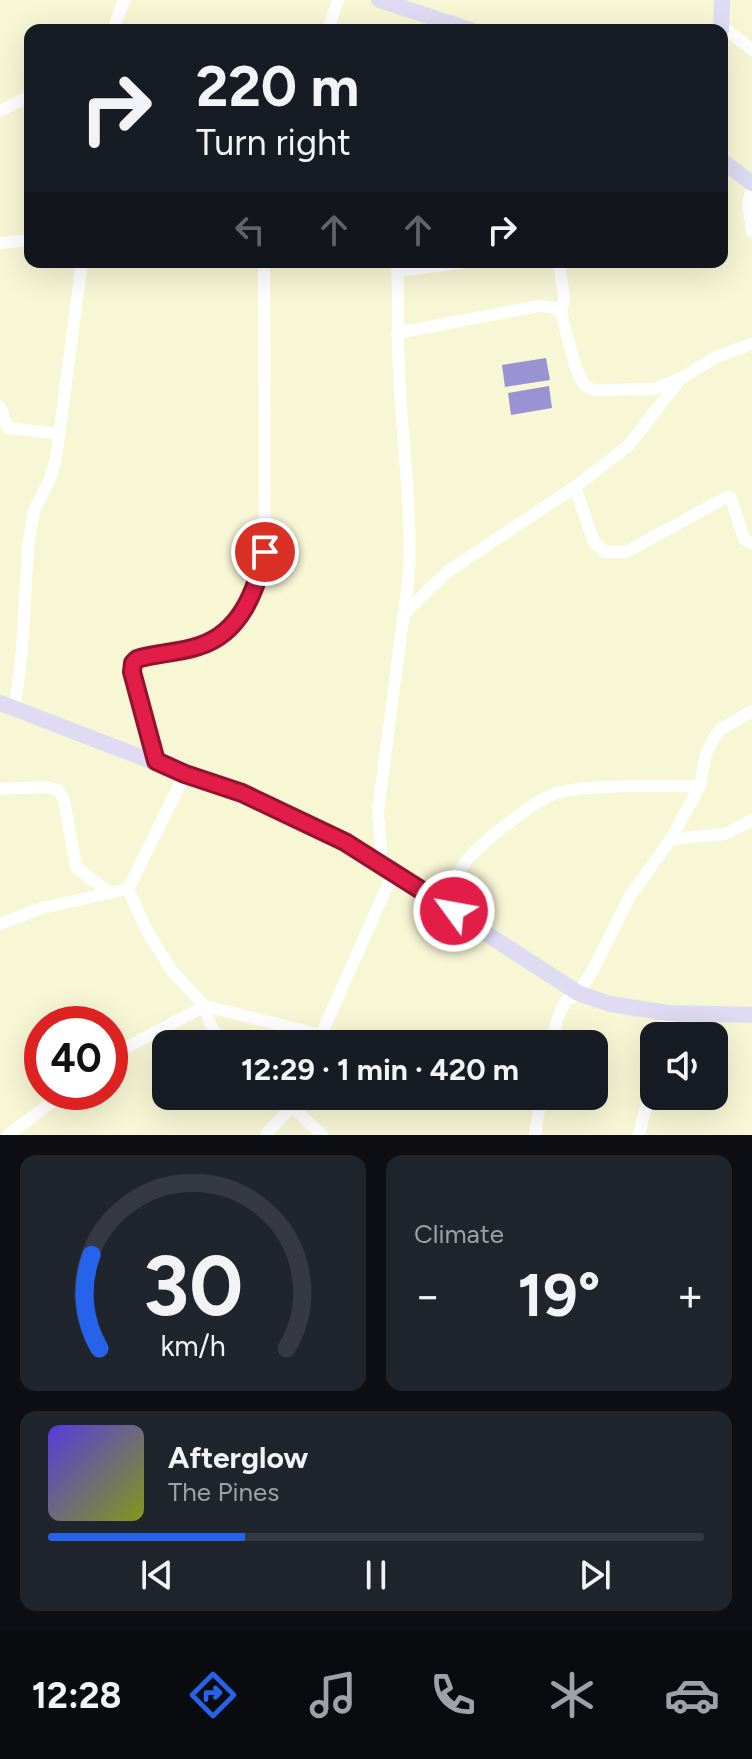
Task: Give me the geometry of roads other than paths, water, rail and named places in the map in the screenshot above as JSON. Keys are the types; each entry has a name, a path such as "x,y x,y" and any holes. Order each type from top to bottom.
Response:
{"street":[{"path":"115,24 124,0"},
{"path":"330,24 338,0"},
{"path":"379,0 453,24"},
{"path":"722,0 722,24"},
{"path":"728,32 752,50"},
{"path":"0,111 24,99"},
{"path":"728,166 752,185 748,205 752,231"},
{"path":"0,243 24,241"},
{"path":"81,268 60,434 50,479 34,511 28,547 22,650 8,705 255,799 345,842 578,993 610,1004 668,1013 752,1015"},
{"path":"156,761 132,672 133,663 137,659 198,647 216,639 247,607 257,587 265,552 264,268"},
{"path":"323,1030 387,869 378,811 410,550 397,333 397,268"},
{"path":"560,268 564,297 561,313 576,368 584,385 594,390 654,389 681,378 718,356 752,344"},
{"path":"397,333 539,306 552,307 561,313"},
{"path":"402,616 447,572 575,487 628,446 681,378"},
{"path":"0,407 8,428 60,434"},
{"path":"575,487 594,542 605,552 626,552 727,497 734,504 744,539 752,544"},
{"path":"555,1030 565,1002 578,993 593,970 630,896 671,839 700,786 706,753 714,738 721,729 752,711"},
{"path":"128,889 185,774"},
{"path":"454,911 459,877 469,858 485,841 548,796 584,789 700,786"},
{"path":"0,789 46,787 58,790 64,800 76,867 108,892"},
{"path":"671,839 725,834 752,820"},
{"path":"0,924 42,908 128,889"},
{"path":"128,889 147,931 172,971 205,1006 285,1030"},
{"path":"205,1006 212,1030"},
{"path":"128,1047 205,1006"},
{"path":"667,1022 668,1013"},
{"path":"8,1135 41,1110"},
{"path":"266,1135 286,1110"},
{"path":"301,1110 322,1135"},
{"path":"535,1135 539,1110"},
{"path":"639,1135 645,1110"}]}
